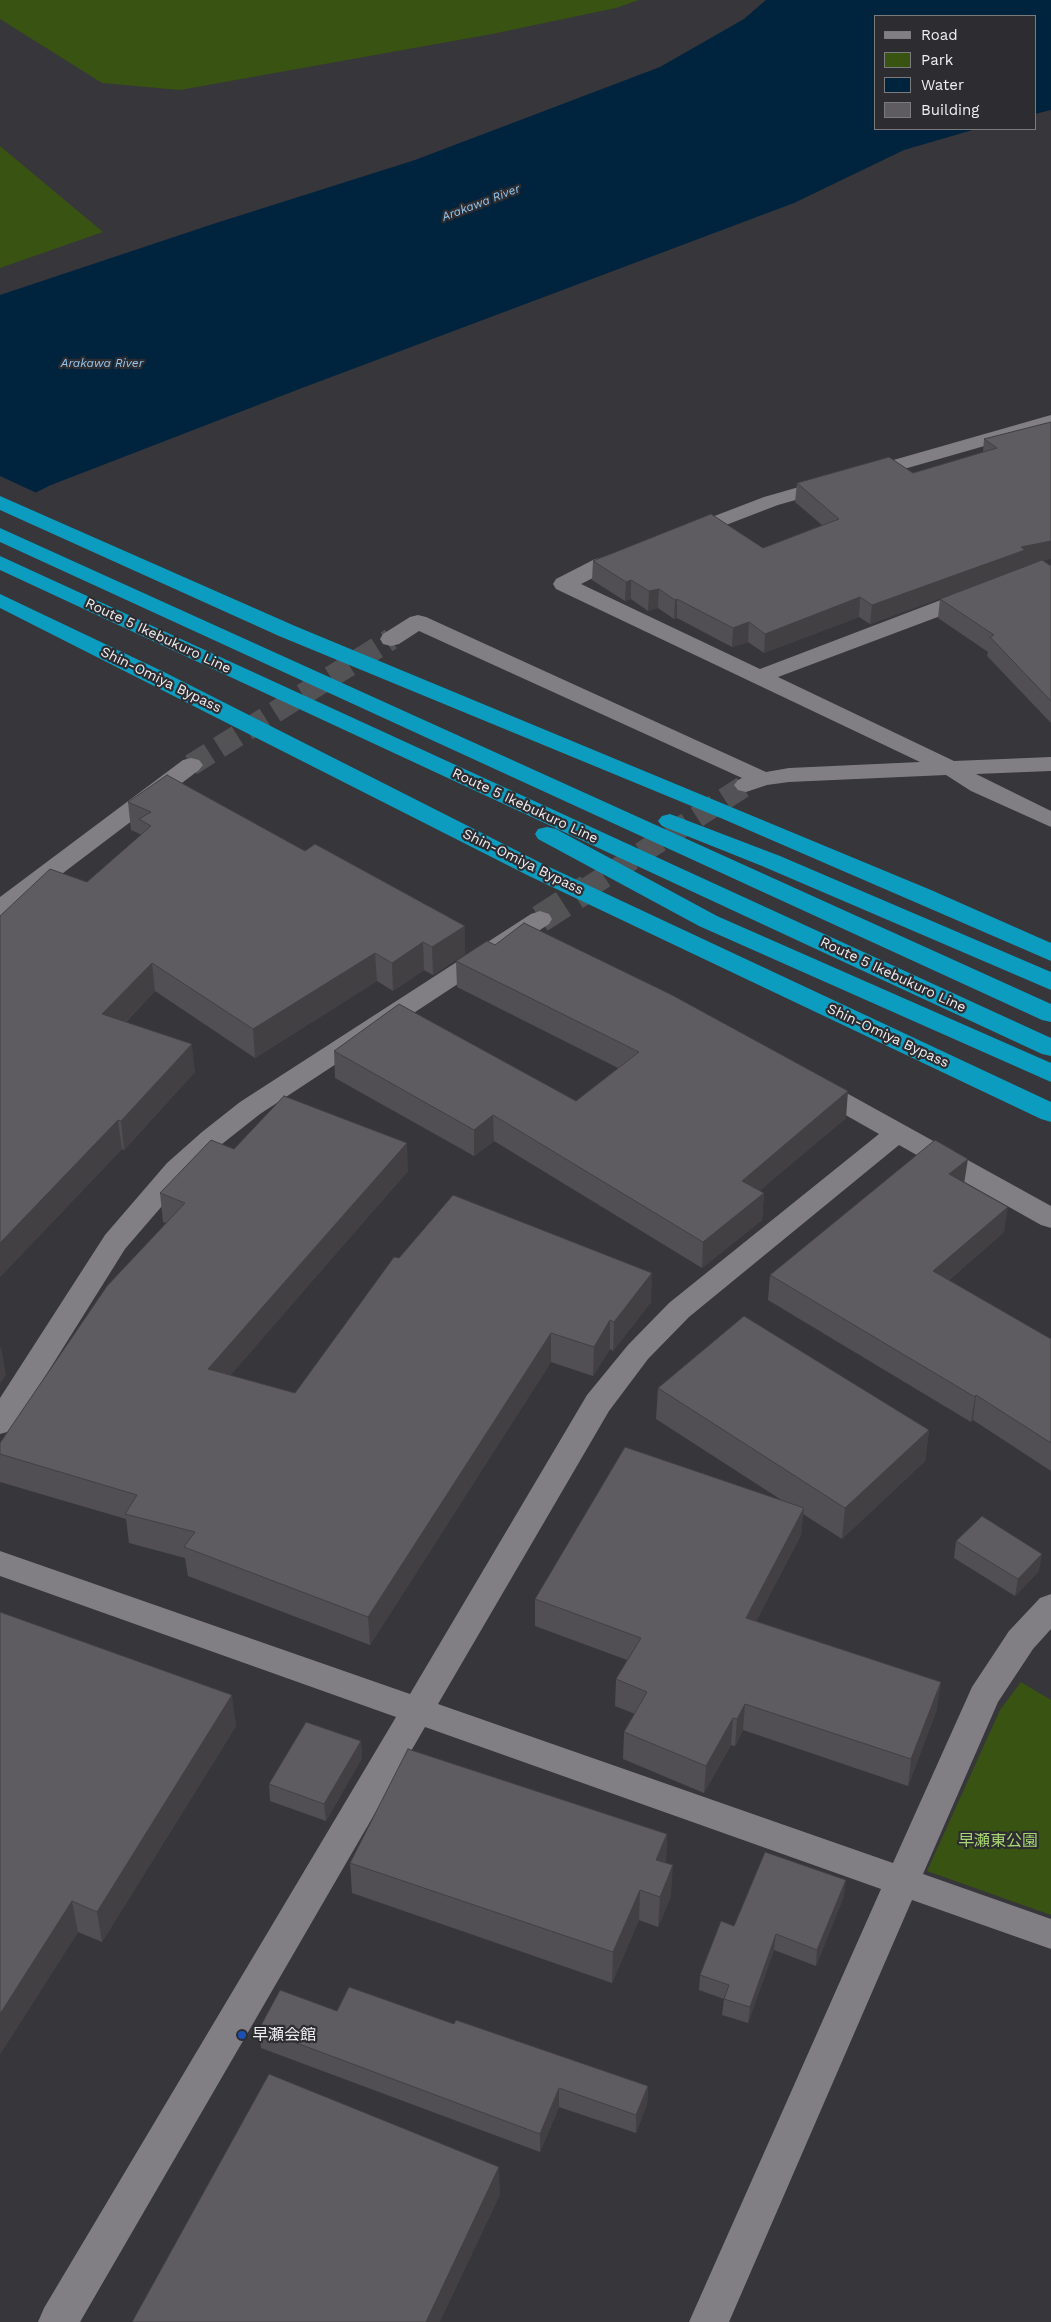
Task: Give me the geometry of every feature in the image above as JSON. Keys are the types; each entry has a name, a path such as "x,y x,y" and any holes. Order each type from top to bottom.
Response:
{"highway":[{"path":"0,502 286,631 731,814 922,895 1051,953"},
{"name":"Route 5 Ikebukuro Line","path":"0,534 1051,1014"},
{"name":"Route 5 Ikebukuro Line","path":"0,562 1051,1048"},
{"name":"Shin-Omiya Bypass","path":"0,600 536,870 1051,1113"},
{"path":"341,690 771,861 1051,982"},
{"path":"316,709 708,922 1051,1073"}],"street":[{"path":"1051,421 771,501 601,565 564,584 950,768 979,786 1051,820"},
{"path":"758,677 991,588"},
{"path":"391,639 418,622 754,782 789,775 1051,764"},
{"path":"0,909 192,765"},
{"path":"0,1423 115,1242 177,1170 212,1138 250,1108 536,931"},
{"path":"796,1076 1051,1218"},
{"path":"58,2322 598,1403 638,1352 679,1310 897,1133"},
{"path":"0,1563 1051,1934"},
{"path":"709,2322 984,1696 1021,1640 1051,1607"}],"green space":[{"path":"0,0 639,0 616,8 492,34 180,90 102,83 0,19"},
{"path":"0,146 103,232 0,268"},
{"name":"早瀬東公園","path":"1021,1682 1051,1700 1051,1915 927,1871 1000,1710"}],"water":[{"name":"Arakawa River","path":"766,0 1051,0 1051,110 1036,114 1036,15 874,15 874,130 973,130 904,150 794,203 302,388 51,485 0,510 0,295 213,224 415,160 660,67 744,19"}],"pier":[{"path":"0,476 39,494 0,512"}],"building":[{"path":"1051,422 1051,541 1021,547 1025,550 872,605 860,597 765,634 749,622 733,628 677,599 675,600 659,589 649,591 631,580 626,582 593,561 711,514 763,548 839,519 797,483 889,457 913,473 997,448 984,439"},
{"path":"1042,560 1051,566 1051,701 990,637 994,635 940,599"},
{"path":"167,775 305,851 315,844 465,926 432,947 423,942 392,963 375,953 253,1029 152,963 102,1014 192,1044 121,1121 118,1120 0,1243 0,916 50,869 87,882 151,826 139,819 151,812 128,802"},
{"path":"524,923 672,995 848,1091 742,1181 764,1193 703,1242 493,1115 474,1130 334,1051 399,1004 576,1101 639,1052 456,961 487,941 495,945"},
{"path":"284,1096 407,1143 208,1369 295,1393 394,1257 399,1258 453,1195 652,1273 614,1322 610,1320 594,1347 551,1333 368,1617 184,1547 195,1532 125,1514 137,1495 0,1454 0,1443 107,1286 185,1203 160,1193 211,1140 234,1149"},
{"path":"935,1140 968,1159 949,1174 1008,1207 933,1271 1051,1339 1051,1443 976,1395 975,1397 770,1275"},
{"path":"744,1316 929,1430 845,1508 658,1388"},
{"path":"625,1447 804,1508 746,1618 941,1682 911,1759 745,1704 737,1719 733,1718 706,1766 624,1732 647,1692 616,1679 641,1638 535,1599"},
{"path":"982,1516 1042,1554 1018,1579 956,1541"},
{"path":"0,1612 232,1695 97,1912 72,1901 0,2014"},
{"path":"306,1722 361,1741 324,1804 269,1784"},
{"path":"408,1749 667,1834 656,1860 673,1865 660,1897 640,1890 613,1952 350,1863"},
{"path":"765,1852 846,1880 817,1950 776,1934 750,2007 724,1999 729,1985 700,1975 721,1921 734,1926"},
{"path":"349,1987 454,2024 456,2020 648,2086 636,2115 559,2088 540,2134 259,2029 280,1990 337,2011"},
{"path":"269,2074 499,2167 426,2322 132,2322"}],"tunnel":[{"path":"191,765 391,639"},
{"path":"586,889 746,785"},
{"path":"540,919 588,888"}],"place":[{"name":"早瀬会館","path":"242,2035"}]}
